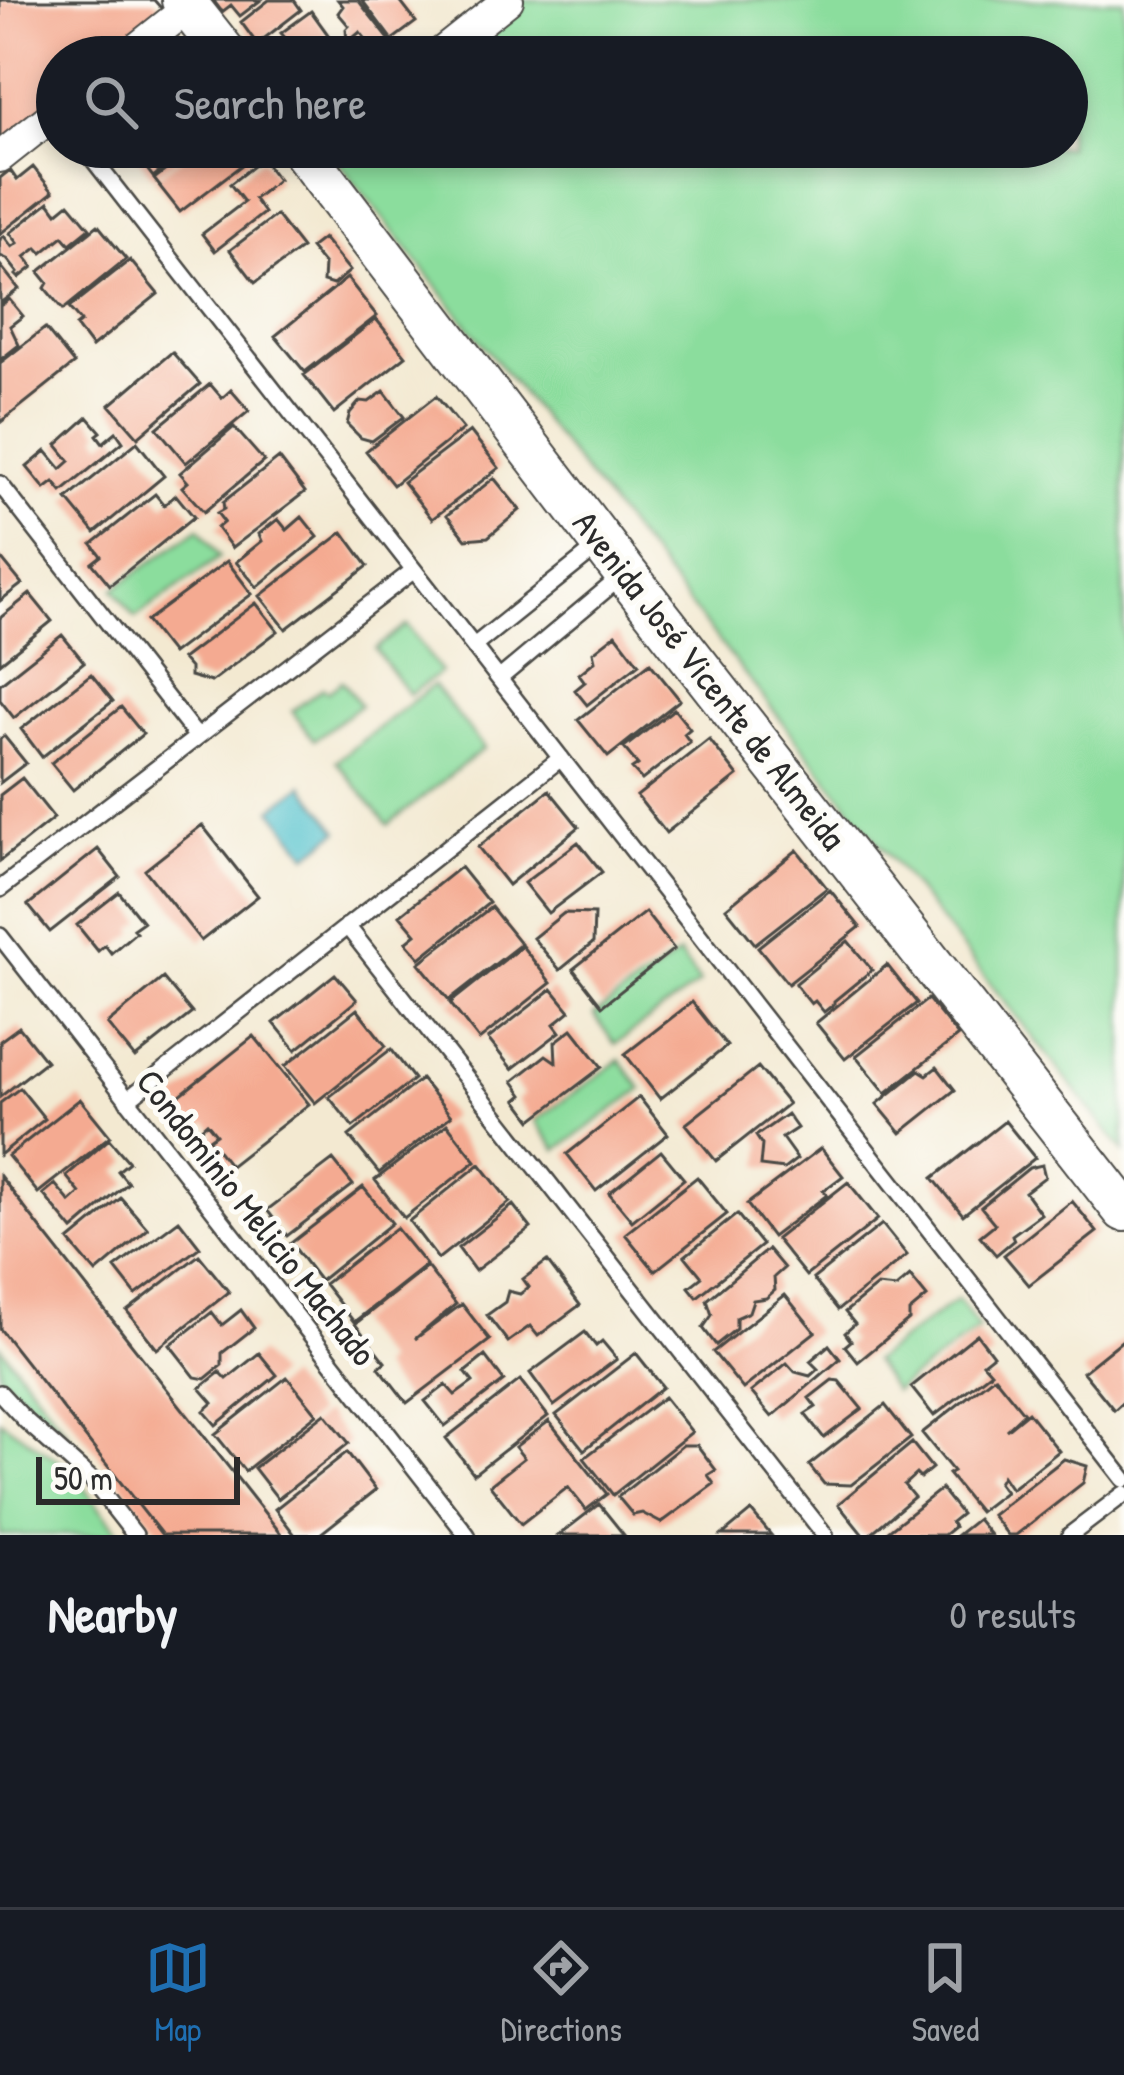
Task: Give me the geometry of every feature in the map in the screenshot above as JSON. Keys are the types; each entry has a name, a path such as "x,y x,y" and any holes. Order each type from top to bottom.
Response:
{"street":[{"path":"463,36 508,0"},
{"path":"149,36 186,3 212,36"},
{"path":"0,157 36,129"},
{"name":"Avenida José Vicente de Almeida","path":"320,168 614,558 1124,1210"}],"lane":[{"path":"100,168 1124,1479"},
{"path":"0,484 197,737"},
{"path":"474,646 614,558"},
{"path":"500,678 614,558"},
{"path":"0,889 414,570"},
{"path":"128,1100 561,758"},
{"path":"347,926 825,1535"},
{"name":"Condominio Melicio Machado","path":"0,936 467,1535"},
{"path":"0,1393 91,1479 135,1535"},
{"path":"1070,1535 1124,1494"}],"green space":[{"path":"521,0 1124,0 1124,1152 343,168 1088,168 1088,36 474,36"},
{"path":"199,528 220,557 135,618 114,589"},
{"path":"407,625 441,672 409,695 375,649"},
{"path":"342,681 360,705 314,740 292,711 323,688 327,692"},
{"path":"433,685 484,748 388,825 336,761"},
{"path":"679,954 700,983 615,1044 594,1015"},
{"path":"620,1060 642,1089 557,1150 535,1121"},
{"path":"958,1299 979,1329 894,1391 873,1361"},
{"path":"0,1346 72,1439 0,1375"},
{"path":"0,1420 69,1468 121,1535 0,1535"}],"water":[{"path":"303,785 339,831 308,855 272,809"}],"building":[{"path":"0,0 154,0 167,15 141,36 36,36 36,120 0,149"},
{"path":"213,0 261,0 240,16 231,5 222,12"},
{"path":"269,0 294,0 301,10 267,36 251,36 241,22"},
{"path":"338,0 358,0 386,36 360,32 346,36 349,26 338,13 343,6"},
{"path":"362,0 399,0 416,22 397,36 389,36"},
{"path":"311,11 329,36 284,36 281,33"},
{"path":"33,167 53,192 0,234 0,178 10,170 17,180"},
{"path":"168,168 238,168 180,212 154,179"},
{"path":"250,168 269,168 278,180 254,199 264,213 215,251 202,234 244,202 230,184"},
{"path":"49,202 57,213 69,203 90,228 70,244 63,236 42,253 37,248 25,257 33,267 19,278 0,256 0,239 4,236 12,247 18,243 10,233"},
{"path":"276,215 302,248 255,283 230,250"},
{"path":"98,225 126,259 63,310 39,272"},
{"path":"323,238 350,271 333,285 323,282 324,265 310,248"},
{"path":"130,260 158,294 92,347 69,308"},
{"path":"0,265 19,289 0,303"},
{"path":"347,278 377,316 305,372 275,336"},
{"path":"9,299 23,316 10,326 19,345 0,360 0,306"},
{"path":"376,319 406,356 334,413 304,375"},
{"path":"45,328 74,364 0,423 0,363"},
{"path":"172,352 200,384 138,437 110,405"},
{"path":"210,384 222,398 231,390 249,411 186,463 157,428"},
{"path":"384,391 404,417 372,441 361,438 347,424 350,413 360,401 369,402"},
{"path":"436,396 463,429 393,485 366,451"},
{"path":"88,417 101,432 97,435 103,443 116,432 123,442 62,492 54,482 45,489 27,467 46,451 61,469 70,461 57,445"},
{"path":"234,427 264,461 204,512 182,487 188,482 180,473"},
{"path":"470,431 499,468 432,519 403,482"},
{"path":"137,442 164,476 95,533 67,499"},
{"path":"279,458 305,492 232,548 217,528 224,522 217,513 224,509 223,502"},
{"path":"494,478 520,510 488,537 466,539 447,515"},
{"path":"155,494 164,505 176,495 194,517 110,585 92,563 101,556 92,544"},
{"path":"302,517 318,537 257,587 236,562 262,541 259,534 278,519 287,530"},
{"path":"343,532 368,566 286,629 260,596"},
{"path":"0,557 22,584 0,601"},
{"path":"227,561 252,594 172,654 146,621"},
{"path":"30,594 52,621 0,663 0,618"},
{"path":"256,603 278,631 211,682 190,676 182,659"},
{"path":"616,634 639,664 587,705 575,690 585,682 579,674 595,661 593,652"},
{"path":"62,635 84,662 14,718 0,700 0,684"},
{"path":"650,663 680,700 608,757 578,720"},
{"path":"91,674 113,701 42,757 21,729"},
{"path":"121,707 143,734 73,790 51,763"},
{"path":"674,709 690,729 684,734 690,742 642,780 632,769 638,765 624,748"},
{"path":"4,736 26,763 0,783 0,739"},
{"path":"709,739 738,776 666,833 637,796"},
{"path":"22,778 54,818 0,861 0,795"},
{"path":"549,790 579,827 508,885 478,847"},
{"path":"202,825 258,896 201,941 145,870"},
{"path":"578,842 602,872 548,913 524,883"},
{"path":"98,849 120,877 50,932 28,905"},
{"path":"797,850 827,888 755,944 726,908"},
{"path":"460,867 489,903 420,958 406,942 416,934 400,915"},
{"path":"830,890 860,927 788,984 758,947"},
{"path":"119,892 143,922 111,953 105,945 98,951 77,925"},
{"path":"491,907 521,944 449,1000 419,963"},
{"path":"645,912 674,949 602,1006 573,969"},
{"path":"564,913 594,914 593,943 560,970 533,938"},
{"path":"848,941 872,970 824,1012 795,984"},
{"path":"522,946 551,983 479,1040 450,1003"},
{"path":"887,965 917,1003 845,1059 816,1023"},
{"path":"335,974 357,1000 296,1050 274,1023"},
{"path":"163,978 192,1013 135,1058 107,1024"},
{"path":"552,989 570,1011 554,1024 560,1032 512,1069 488,1039"},
{"path":"928,999 958,1036 886,1093 856,1056"},
{"path":"692,1002 727,1046 660,1099 625,1054"},
{"path":"357,1009 386,1046 315,1103 285,1066"},
{"path":"19,1027 46,1061 0,1097 0,1041"},
{"path":"572,1029 602,1067 532,1120 517,1100 523,1095 513,1081 546,1055 556,1062 555,1042"},
{"path":"254,1036 309,1104 230,1166 209,1139 216,1134 207,1123 199,1130 175,1099"},
{"path":"391,1049 414,1079 353,1127 329,1097"},
{"path":"758,1067 788,1104 716,1161 686,1124"},
{"path":"937,1067 955,1090 901,1133 877,1104 919,1070 927,1075"},
{"path":"421,1079 451,1116 379,1173 349,1136"},
{"path":"20,1088 45,1119 0,1155 0,1103"},
{"path":"639,1097 668,1134 596,1191 567,1154"},
{"path":"80,1099 110,1136 38,1193 8,1156"},
{"path":"787,1114 797,1128 782,1138 797,1159 784,1169 760,1166 762,1145 756,1136"},
{"path":"1005,1121 1035,1158 963,1215 933,1178"},
{"path":"447,1124 476,1161 404,1218 375,1180"},
{"path":"109,1139 129,1162 118,1171 128,1183 73,1230 43,1194 55,1184 70,1202 80,1193 66,1176"},
{"path":"821,1148 843,1176 823,1191 827,1195 772,1237 747,1204"},
{"path":"661,1151 684,1179 632,1221 609,1193"},
{"path":"333,1160 353,1185 287,1236 267,1210"},
{"path":"480,1164 510,1202 438,1259 409,1221"},
{"path":"1042,1165 1045,1177 1025,1192 1041,1214 1012,1235 1014,1240 996,1255 980,1236 995,1224 981,1207 1029,1168"},
{"path":"0,1176 282,1535 162,1535 0,1329"},
{"path":"697,1177 727,1214 655,1271 625,1234"},
{"path":"848,1182 878,1219 806,1276 776,1239"},
{"path":"363,1187 392,1223 320,1281 291,1243"},
{"path":"121,1198 148,1229 96,1273 69,1241"},
{"path":"1072,1201 1097,1232 1029,1285 1004,1255"},
{"path":"513,1205 531,1228 475,1271 458,1248"},
{"path":"737,1214 762,1245 697,1297 689,1287 702,1277 685,1256"},
{"path":"179,1220 200,1247 136,1295 115,1268"},
{"path":"882,1224 907,1255 838,1310 813,1279"},
{"path":"396,1228 426,1265 354,1322 324,1284"},
{"path":"768,1249 784,1268 774,1277 775,1290 753,1300 749,1312 736,1318 736,1329 716,1345 703,1328 712,1315 707,1300"},
{"path":"199,1255 229,1292 157,1349 127,1311"},
{"path":"547,1261 580,1305 538,1336 530,1326 508,1342 487,1315 505,1302 508,1291 520,1294 529,1287 523,1279"},
{"path":"427,1267 456,1304 415,1339 462,1304 490,1340 407,1403 379,1367 385,1362 355,1324"},
{"path":"910,1276 927,1297 909,1312 909,1320 858,1362 845,1346 851,1341 845,1333 855,1324 845,1312 877,1286 896,1288"},
{"path":"785,1295 815,1332 743,1389 713,1352"},
{"path":"241,1310 254,1328 222,1353 222,1365 205,1379 195,1377 170,1345 212,1312 222,1325"},
{"path":"585,1332 596,1346 602,1341 617,1359 554,1406 530,1373"},
{"path":"977,1334 993,1355 983,1363 991,1372 934,1416 911,1387"},
{"path":"1124,1339 1124,1401 1114,1410 1083,1372"},
{"path":"829,1345 840,1359 772,1417 751,1392 787,1363 795,1372 810,1376 818,1369 810,1361"},
{"path":"259,1353 277,1375 216,1425 204,1411 213,1403 200,1388 220,1372 227,1379"},
{"path":"636,1353 663,1387 584,1450 556,1415"},
{"path":"485,1356 504,1381 445,1426 425,1401 446,1385 455,1395 473,1382 465,1372"},
{"path":"994,1376 1024,1413 1006,1430 1028,1412 1059,1451 1011,1489 1002,1476 998,1483 1005,1492 979,1512 922,1433"},
{"path":"287,1377 317,1414 245,1471 215,1434"},
{"path":"520,1380 548,1416 474,1474 446,1438"},
{"path":"832,1380 839,1381 862,1409 824,1438 805,1414 816,1407 809,1398"},
{"path":"664,1397 692,1432 613,1495 584,1458"},
{"path":"885,1405 911,1438 851,1485 824,1484 809,1465"},
{"path":"325,1413 349,1443 278,1499 254,1468"},
{"path":"549,1421 607,1494 586,1510 568,1487 521,1524 490,1485 524,1458 515,1447"},
{"path":"912,1443 932,1468 904,1485 914,1497 863,1535 838,1504"},
{"path":"683,1445 697,1445 716,1470 708,1475 714,1484 661,1523 642,1513 633,1515 618,1497"},
{"path":"347,1452 376,1490 319,1535 295,1535 275,1509"},
{"path":"1064,1459 1087,1466 1083,1483 1016,1535 1008,1535 992,1515"},
{"path":"941,1489 961,1514 944,1535 883,1535"},
{"path":"599,1504 624,1535 559,1535"},
{"path":"751,1511 771,1535 722,1535"},
{"path":"977,1519 990,1535 957,1535"}]}
